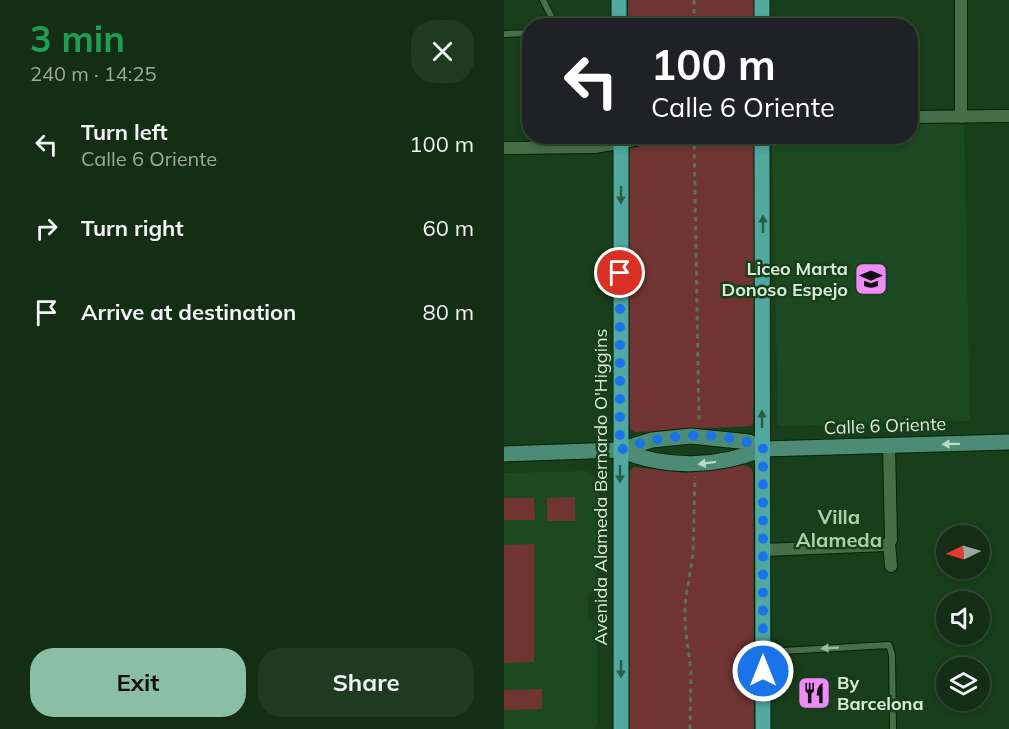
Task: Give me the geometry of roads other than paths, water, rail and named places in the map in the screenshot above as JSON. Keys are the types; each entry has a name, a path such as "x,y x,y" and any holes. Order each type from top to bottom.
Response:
{"main road":[{"path":"619,0 619,18"},
{"path":"762,0 762,18"},
{"name":"Avenida Alameda Bernardo O'Higgins","path":"621,144 621,729"},
{"path":"762,144 763,729"},
{"name":"Calle 6 Oriente","path":"504,454 620,450 652,440 699,436 749,442 763,448"},
{"name":"Calle 6 Oriente","path":"620,450 632,456 668,463 696,464 722,461 763,448 1009,442"}],"street":[{"path":"961,0 961,117"},
{"path":"918,117 1009,116"},
{"path":"504,148 595,147 606,144"},
{"path":"890,445 891,540 889,543 891,566"},
{"path":"763,550 887,545 889,543"}],"lane":[{"path":"543,0 552,18"},
{"path":"504,34 522,33"},
{"path":"763,652 888,645 892,655 893,729"}],"place":[{"name":"Liceo Marta Donoso Espejo","path":"871,279"},
{"name":"By Barcelona","path":"814,693"}],"district":[{"name":"Villa Alameda","path":"839,528"}]}
